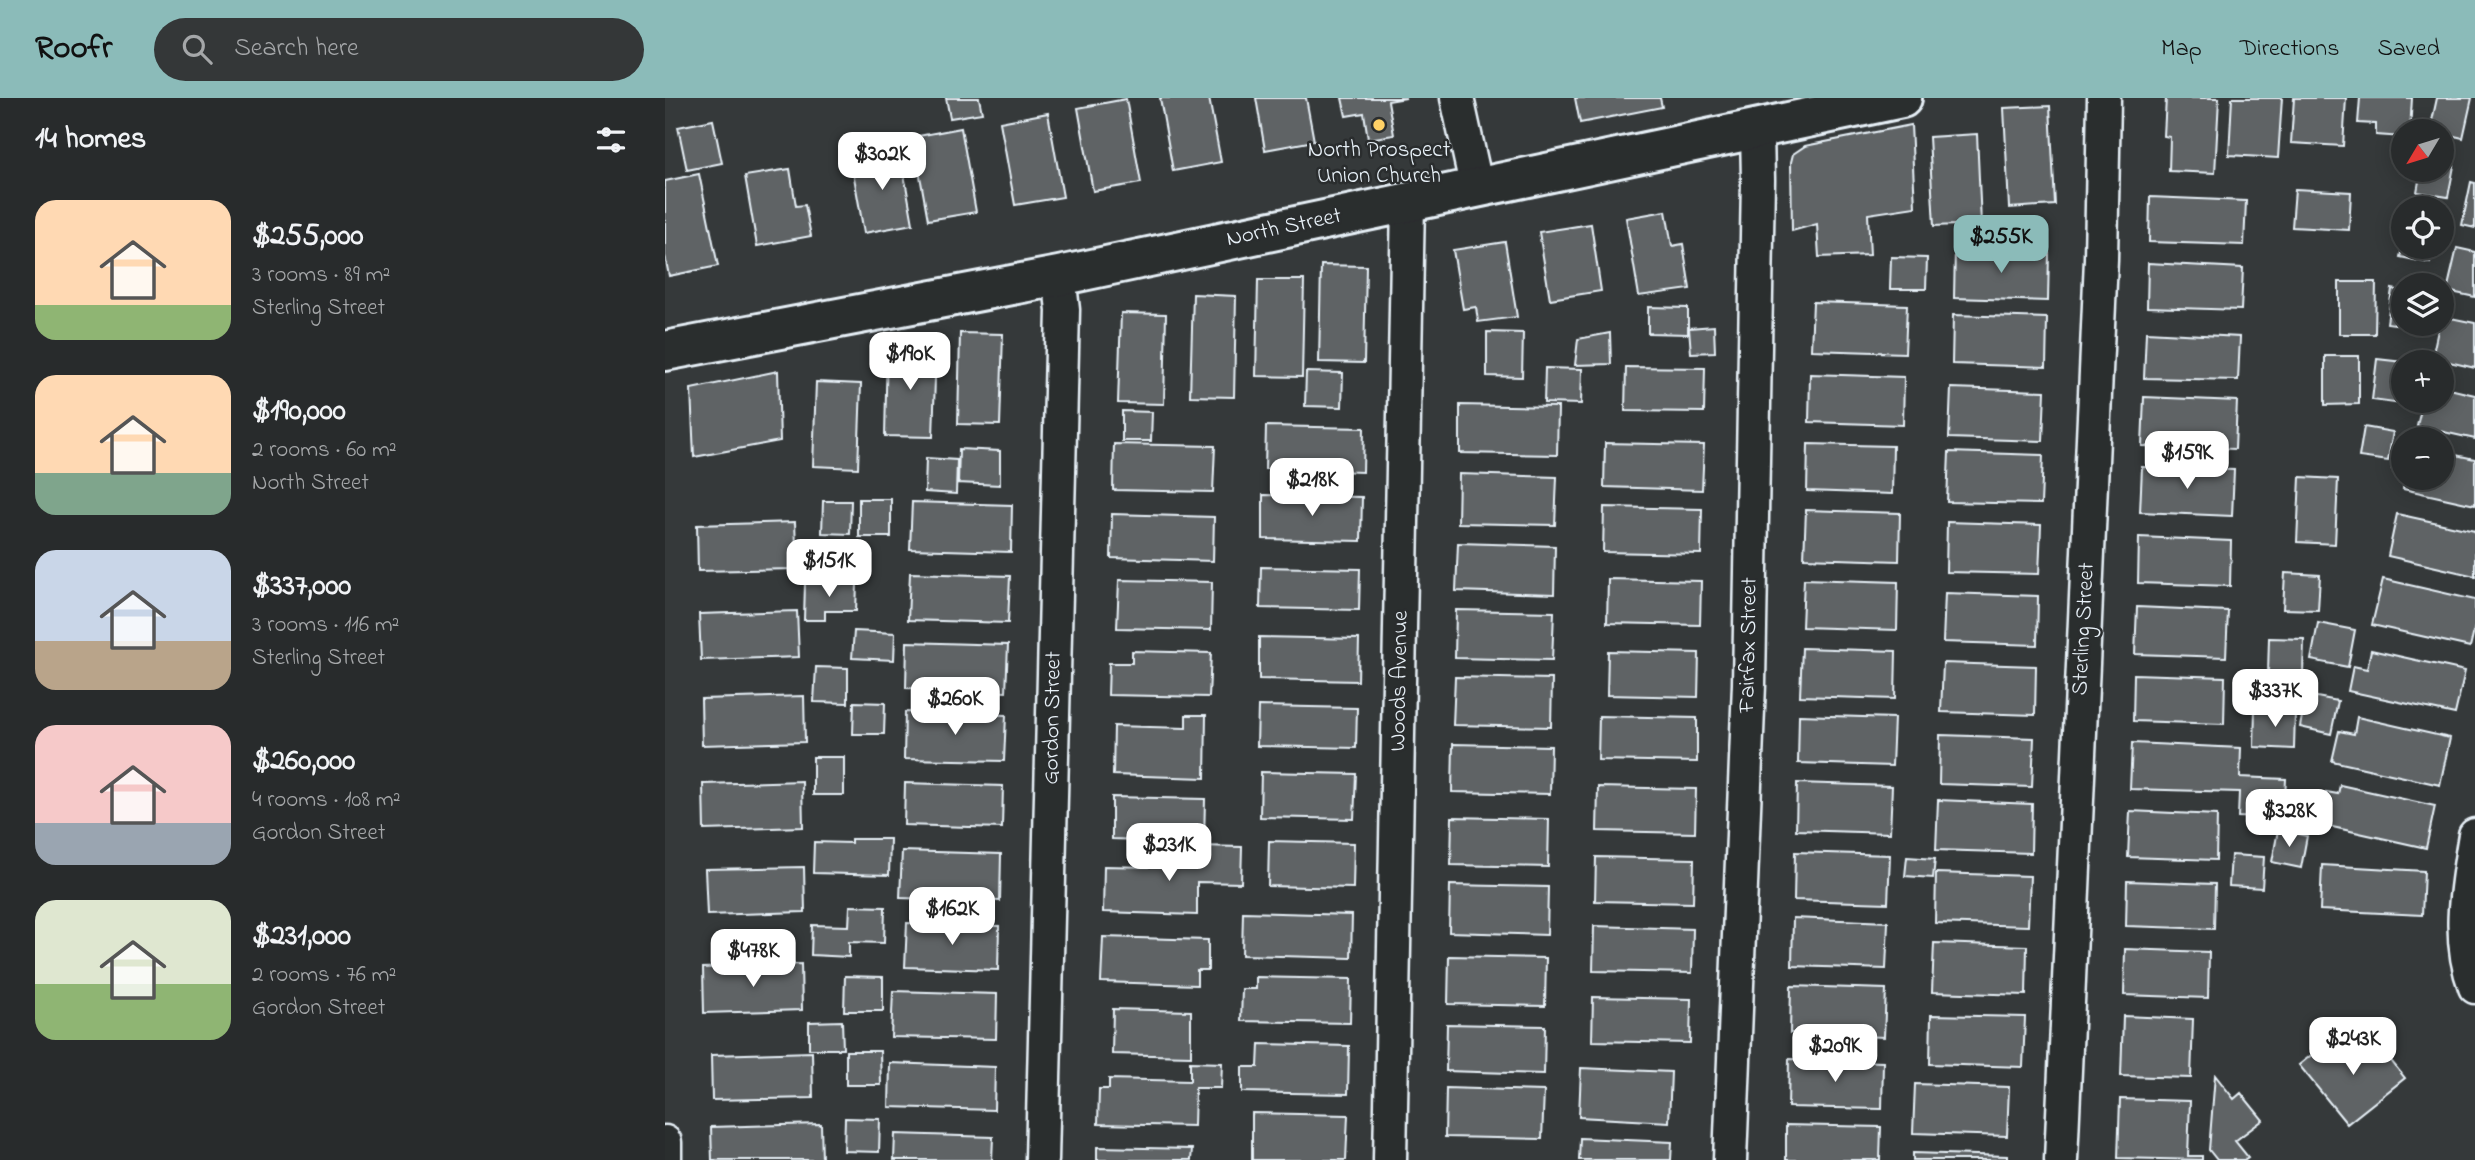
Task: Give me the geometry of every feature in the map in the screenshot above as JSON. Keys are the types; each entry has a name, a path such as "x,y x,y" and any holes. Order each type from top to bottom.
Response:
{"street":[{"path":"1457,98 1477,189"},
{"name":"North Street","path":"665,351 1059,276 1902,98"},
{"name":"Sterling Street","path":"2060,1160 2101,259 2104,98"},
{"name":"Fairfax Street","path":"1730,1160 1749,684 1757,130"},
{"name":"Woods Avenue","path":"1390,1160 1408,202"},
{"name":"Gordon Street","path":"1042,1160 1063,324 1059,276"},
{"path":"2475,835 2463,920 2469,972 2475,987"},
{"path":"665,1142 665,1160"}],"building":[{"path":"946,98 979,98 982,113 950,118"},
{"path":"1160,98 1209,98 1221,162 1173,171"},
{"path":"1256,98 1306,98 1314,141 1265,150"},
{"name":"North Prospect Union Church","path":"1342,98 1406,98 1388,101 1394,135 1368,139 1364,113 1346,116"},
{"path":"1575,98 1660,98 1662,107 1580,123"},
{"path":"2166,98 2219,98 2215,173 2169,171 2170,137 2164,136"},
{"path":"2232,98 2282,98 2278,158 2229,155"},
{"path":"2294,98 2346,98 2343,146 2291,143"},
{"path":"2360,98 2412,98 2411,119 2391,119 2391,136 2376,135 2376,124 2358,123"},
{"path":"2437,98 2472,98 2463,138 2454,136 2454,119 2432,119"},
{"path":"1126,99 1141,183 1093,191 1078,108"},
{"path":"2050,106 2055,205 2009,208 2004,108"},
{"path":"1048,113 1063,197 1015,205 1000,122"},
{"path":"713,120 722,163 687,170 678,127"},
{"path":"1911,125 1915,207 1868,214 1870,255 1819,257 1817,224 1792,231 1793,154 1805,146"},
{"path":"961,128 976,212 928,220 913,137"},
{"path":"1977,134 1981,224 1934,226 1929,137"},
{"path":"900,152 913,224 864,233 851,160"},
{"path":"790,169 796,206 805,205 811,236 757,246 745,176"},
{"path":"699,174 718,266 669,276 665,256 665,181"},
{"path":"2419,182 2451,182 2448,196 2417,192"},
{"path":"2471,182 2475,183 2475,228 2462,225"},
{"path":"2295,189 2351,192 2349,230 2292,227"},
{"path":"2150,197 2246,201 2244,245 2149,242"},
{"path":"1666,211 1672,246 1683,244 1690,289 1639,296 1626,218"},
{"path":"1591,224 1601,291 1550,299 1539,232"},
{"path":"1505,242 1517,317 1478,322 1476,307 1463,309 1453,250"},
{"path":"2457,248 2475,252 2475,297 2454,292 2454,273 2451,273"},
{"path":"1955,249 2049,252 2048,301 1954,298"},
{"path":"1891,257 1927,258 1926,289 1890,289"},
{"path":"2410,259 2431,259 2430,263"},
{"path":"2148,263 2243,268 2241,310 2147,307"},
{"path":"1321,265 1366,266 1364,363 1319,362"},
{"path":"1258,280 1304,280 1302,377 1256,376"},
{"path":"2339,282 2376,282 2375,334 2339,334"},
{"path":"1193,294 1236,296 1234,397 1190,396"},
{"path":"2391,296 2391,324 2387,323"},
{"path":"1813,302 1907,305 1905,353 1811,350"},
{"path":"1648,307 1688,308 1688,334 1648,333"},
{"path":"1121,313 1166,314 1164,404 1118,403"},
{"path":"1953,315 2047,318 2046,367 1952,364"},
{"path":"2454,319 2475,323 2475,368 2454,363 2454,350 2434,350 2437,336 2454,336"},
{"path":"1714,326 1715,352 1691,353 1689,328"},
{"path":"1487,332 1523,333 1522,377 1487,376"},
{"path":"2146,332 2240,337 2238,380 2144,378"},
{"path":"960,333 1003,334 1000,425 958,424"},
{"path":"1610,333 1611,364 1575,365 1578,339"},
{"path":"887,347 936,349 933,437 885,436"},
{"path":"2325,356 2359,356 2359,404 2325,405"},
{"path":"2377,359 2391,361 2391,403 2372,400"},
{"path":"1626,367 1705,368 1704,412 1625,411"},
{"path":"1545,368 1582,369 1581,404 1544,403"},
{"path":"778,371 780,441 694,457 691,389"},
{"path":"1306,372 1343,373 1342,407 1305,406"},
{"path":"1810,374 1904,377 1903,425 1809,422"},
{"path":"816,382 861,384 858,468 813,466"},
{"path":"1951,388 2045,391 2043,441 1949,438"},
{"path":"2454,390 2475,395 2475,439 2454,434 2454,427 2417,426 2420,413 2454,413"},
{"path":"2144,397 2237,401 2235,449 2142,446"},
{"path":"1460,405 1558,407 1557,455 1460,453"},
{"path":"1122,411 1152,412 1151,441 1122,441"},
{"path":"1266,426 1364,428 1363,472 1265,469"},
{"path":"2364,427 2391,432 2388,461 2359,457"},
{"path":"1605,443 1704,445 1702,490 1604,487"},
{"path":"1114,444 1215,446 1213,492 1113,490"},
{"path":"1808,444 1893,446 1892,494 1807,491"},
{"path":"959,449 1000,451 1000,485 958,483"},
{"path":"1949,452 2043,455 2041,504 1947,502"},
{"path":"2454,455 2475,459 2475,505 2408,490 2454,490"},
{"path":"926,458 957,460 956,494 925,492"},
{"path":"2142,467 2234,470 2232,516 2140,512"},
{"path":"1459,474 1557,477 1555,525 1458,523"},
{"path":"2300,477 2338,479 2335,544 2297,542"},
{"path":"1263,495 1362,497 1361,541 1263,539"},
{"path":"859,499 891,499 891,537 859,537"},
{"path":"823,501 851,501 850,534 822,533"},
{"path":"912,502 1012,505 1011,552 910,549"},
{"path":"1604,507 1702,509 1701,554 1603,552"},
{"path":"1806,510 1900,513 1899,561 1804,558"},
{"path":"1112,514 1214,517 1213,561 1111,558"},
{"path":"2397,514 2475,531 2475,576 2388,556"},
{"path":"795,522 797,569 698,571 697,525"},
{"path":"1947,522 2041,525 2039,574 1946,572"},
{"path":"2139,537 2231,541 2230,586 2138,583"},
{"path":"1458,543 1555,546 1554,594 1456,591"},
{"path":"1261,567 1360,569 1359,610 1260,608"},
{"path":"910,573 1010,576 1008,623 908,620"},
{"path":"2285,573 2320,575 2318,610 2283,609"},
{"path":"1608,579 1701,581 1700,625 1607,623"},
{"path":"1804,579 1898,582 1897,630 1802,627"},
{"path":"2383,579 2475,600 2475,626 2470,647 2372,625"},
{"path":"1119,580 1212,582 1211,630 1117,628"},
{"path":"805,583 857,584 856,611 825,611 825,620 804,620"},
{"path":"1945,593 2038,596 2037,645 1943,642"},
{"path":"2137,607 2228,611 2226,657 2135,654"},
{"path":"1456,610 1554,612 1552,660 1455,658"},
{"path":"797,611 799,657 701,660 699,614"},
{"path":"2318,623 2355,630 2348,667 2311,660"},
{"path":"854,631 895,633 894,660 852,658"},
{"path":"1259,637 1359,639 1358,681 1259,679"},
{"path":"2269,638 2304,639 2303,675 2268,673"},
{"path":"907,642 1008,645 1006,692 906,688"},
{"path":"1802,648 1896,651 1895,699 1800,696"},
{"path":"2371,650 2465,671 2455,714 2348,691 2353,666 2367,669"},
{"path":"1132,651 1211,653 1209,697 1108,695 1109,663 1132,663"},
{"path":"1608,651 1699,653 1698,697 1607,695"},
{"path":"1943,663 2036,666 2035,715 1941,712"},
{"path":"816,667 848,668 848,703 814,702"},
{"path":"2134,674 2225,677 2224,724 2133,721"},
{"path":"1455,677 1552,679 1551,727 1453,725"},
{"path":"2306,695 2338,701 2331,734 2300,727"},
{"path":"804,696 805,742 702,745 701,699"},
{"path":"854,702 885,703 884,734 853,734"},
{"path":"1258,706 1357,708 1356,748 1257,746"},
{"path":"2255,709 2295,711 2294,749 2254,747"},
{"path":"905,712 1006,715 1004,761 904,759"},
{"path":"1186,715 1206,715 1205,778 1113,775 1114,726 1186,728"},
{"path":"1799,715 1894,718 1892,766 1798,763"},
{"path":"1599,716 1697,718 1697,762 1598,760"},
{"path":"2357,717 2450,738 2440,785 2332,761 2339,731 2354,734"},
{"path":"1940,735 2034,738 2032,787 1939,784"},
{"path":"2132,743 2241,748 2240,777 2286,779 2284,819 2238,817 2239,792 2130,789"},
{"path":"1453,744 1551,746 1550,794 1452,792"},
{"path":"813,757 844,757 844,795 813,795"},
{"path":"1261,772 1356,774 1354,819 1260,817"},
{"path":"802,781 803,827 704,830 703,784"},
{"path":"905,783 1003,786 1002,828 904,825"},
{"path":"1797,783 1892,786 1890,833 1796,830"},
{"path":"2340,785 2435,806 2426,848 2319,824 2326,792 2338,794"},
{"path":"1598,787 1696,789 1695,833 1597,831"},
{"path":"1112,797 1205,799 1204,842 1112,839"},
{"path":"1938,800 2032,804 2031,853 1936,850"},
{"path":"2130,811 2217,815 2216,860 2128,857"},
{"path":"1452,817 1549,819 1548,867 1451,865"},
{"path":"2278,830 2307,836 2301,868 2272,862"},
{"path":"851,839 890,839 889,875 813,873 814,842 851,843"},
{"path":"1269,841 1354,843 1353,888 1268,886"},
{"path":"1198,846 1242,847 1241,883 1197,882 1197,915 1103,912 1104,866 1198,868"},
{"path":"902,851 1001,854 1000,901 900,898"},
{"path":"1795,852 1890,855 1888,903 1794,900"},
{"path":"2231,855 2264,857 2262,888 2229,886"},
{"path":"1596,857 1694,859 1693,903 1595,901"},
{"path":"1907,857 1935,859 1933,878 1905,876"},
{"path":"2322,865 2424,871 2422,915 2320,910"},
{"path":"804,867 805,912 707,915 705,869"},
{"path":"1936,873 2030,876 2028,926 1935,923"},
{"path":"2127,881 2215,884 2214,929 2126,926"},
{"path":"1450,885 1548,887 1547,935 1449,932"},
{"path":"850,906 885,907 884,943 849,942 849,957 811,955 812,925 849,926"},
{"path":"1243,912 1352,915 1351,958 1242,955"},
{"path":"1793,918 1888,922 1886,969 1792,966"},
{"path":"907,923 999,926 998,970 905,967"},
{"path":"1594,926 1693,929 1692,973 1593,971"},
{"path":"1103,937 1208,940 1208,970 1197,970 1197,985 1101,982"},
{"path":"1934,943 2027,946 2026,995 1932,992"},
{"path":"2125,949 2209,952 2208,998 2124,995"},
{"path":"1449,956 1546,958 1545,1006 1448,1004"},
{"path":"801,964 802,1010 704,1013 703,968"},
{"path":"845,976 883,977 883,1011 844,1011"},
{"path":"1256,977 1351,979 1350,1023 1241,1021 1242,989 1256,989"},
{"path":"1791,986 1886,989 1884,1037 1790,1033"},
{"path":"893,991 997,994 996,1039 891,1037"},
{"path":"1593,997 1691,999 1690,1043 1592,1041"},
{"path":"1113,1009 1191,1011 1191,1056 1112,1054"},
{"path":"1931,1015 2025,1017 2023,1067 1930,1064"},
{"path":"2123,1016 2193,1019 2191,1078 2121,1076"},
{"path":"842,1021 843,1049 809,1049 809,1022"},
{"path":"1447,1024 1545,1026 1544,1074 1446,1071"},
{"path":"2372,1037 2405,1078 2347,1124 2299,1065 2324,1045 2333,1057 2350,1044 2355,1051"},
{"path":"1259,1044 1349,1046 1348,1094 1242,1092 1242,1067 1258,1067"},
{"path":"846,1051 880,1051 881,1085 846,1085"},
{"path":"812,1052 813,1098 712,1100 711,1055"},
{"path":"1789,1059 1883,1062 1882,1109 1788,1107"},
{"path":"1190,1062 1222,1063 1221,1088 1195,1088 1194,1126 1098,1124 1099,1089 1109,1089 1109,1079 1190,1081"},
{"path":"890,1063 995,1067 994,1110 889,1107"},
{"path":"1581,1068 1671,1072 1669,1122 1579,1117"},
{"path":"2215,1075 2234,1099 2241,1093 2263,1120 2235,1141 2248,1157 2244,1160 2217,1160 2209,1150"},
{"path":"1915,1084 2009,1087 2007,1136 1913,1133"},
{"path":"1446,1088 1544,1091 1542,1139 1445,1137"},
{"path":"2120,1099 2190,1101 2188,1156 2202,1156 2202,1160 2118,1158"},
{"path":"1252,1113 1348,1115 1346,1160 1252,1160"},
{"path":"845,1118 880,1119 879,1152 844,1151"},
{"path":"821,1124 822,1160 712,1160 711,1127"},
{"path":"1786,1125 1881,1127 1880,1160 1786,1160"},
{"path":"895,1134 993,1137 992,1160 894,1160"},
{"path":"1580,1138 1672,1142 1671,1160 1579,1160"},
{"path":"1097,1147 1192,1149 1191,1160 1097,1160"},
{"path":"1913,1153 2007,1156 2007,1160 1913,1160"}],"place":[{"name":"North Prospect Union Church","path":"1379,125"}]}
